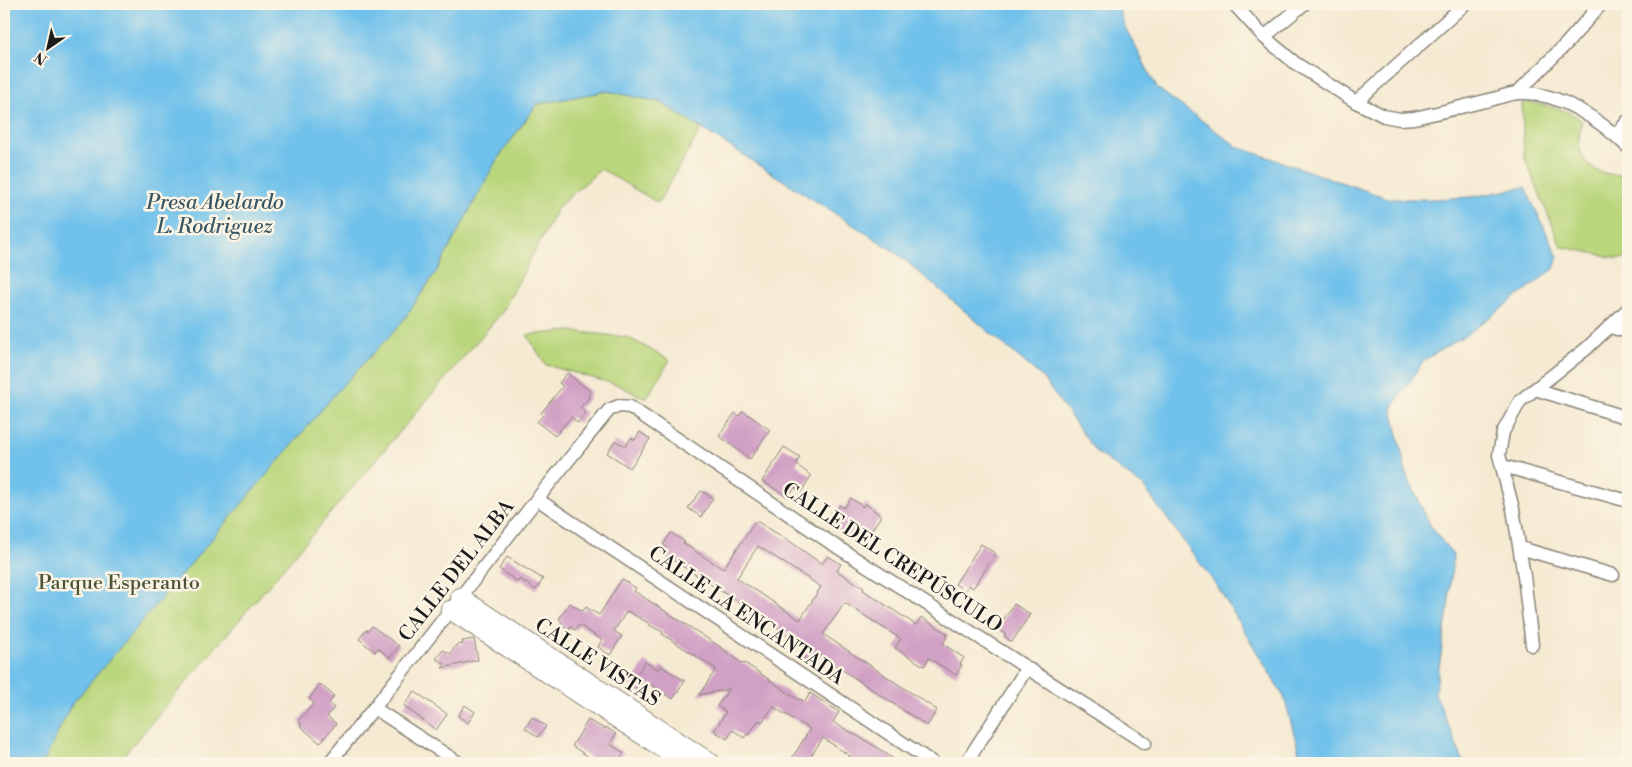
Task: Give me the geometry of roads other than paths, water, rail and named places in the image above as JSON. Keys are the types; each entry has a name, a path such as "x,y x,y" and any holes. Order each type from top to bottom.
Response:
{"street":[{"path":"1234,4 1264,37 1295,63 1356,102 1384,116 1400,119 1414,118 1517,93 1540,94 1567,104 1589,116 1616,135 1628,147"},
{"path":"1264,37 1304,4"},
{"path":"1356,102 1465,4"},
{"path":"1517,93 1567,43 1601,4"},
{"path":"1616,135 1628,121"},
{"path":"1532,645 1520,548 1513,509 1499,455 1503,432 1520,401 1586,349 1628,309"},
{"path":"1610,327 1628,332"},
{"path":"1535,389 1628,418"},
{"name":"CALLE DEL ALBA","path":"329,763 609,410 619,406"},
{"name":"CALLE DEL CREPÚSCULO","path":"619,406 630,407 831,542 1145,744"},
{"path":"1503,466 1628,501"},
{"name":"CALLE LA ENCANTADA","path":"537,499 933,763"},
{"path":"1520,548 1613,575"},
{"name":"CALLE VISTAS","path":"455,604 604,701 711,763"},
{"path":"966,763 1027,668"},
{"name":"CALLE VISTAS","path":"604,701 685,763"},
{"path":"374,708 459,763"}],"water":[{"name":"Presa Abelardo L. Rodriguez","path":"4,4 1117,4 1124,25 1157,88 1238,147 1390,199 1472,197 1525,187 1558,257 1554,269 1466,335 1424,360 1392,408 1407,476 1430,525 1453,555 1448,610 1435,693 1464,763 1302,763 1284,697 1219,589 1143,486 1096,452 1042,377 894,251 660,102 607,91 537,104 496,161 438,269 400,325 341,387 71,705 44,761 40,763 4,763"}],"park label":[{"name":"Parque Esperanto","path":"119,583"}]}
